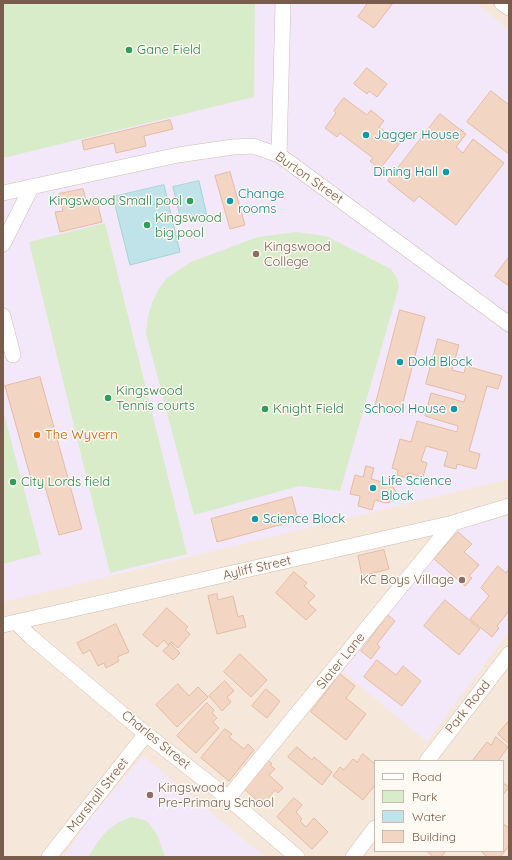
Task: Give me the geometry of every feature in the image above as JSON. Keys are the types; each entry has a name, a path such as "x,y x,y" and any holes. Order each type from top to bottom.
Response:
{"street":[{"path":"279,155 283,3"},
{"path":"502,3 509,8"},
{"name":"Burton Street","path":"3,194 178,155 233,147 253,146 279,155 509,324"},
{"path":"3,244 31,188"},
{"path":"3,316 13,355"},
{"name":"Ayliff Street","path":"9,624 453,523 509,506"},
{"name":"Slater Lane","path":"228,798 453,523"},
{"name":"Charles Street","path":"9,624 31,637 146,734 228,798 297,857"},
{"name":"Park Road","path":"428,760 509,654"},
{"name":"Marshall Street","path":"49,857 146,734"},
{"path":"353,857 374,829"}],"shaded area":[{"name":"Kingswood College","path":"3,3 509,3 509,857 3,857"},
{"name":"Kingswood College","path":"3,3 476,3 509,30 509,479 3,602"},
{"name":"KC Boys Village","path":"509,516 509,631 427,742 342,671 457,528"},
{"name":"Kingswood Pre-Primary School","path":"143,756 266,857 64,857 87,822"}],"green space":[{"name":"Gane Field","path":"3,3 255,3 254,97 3,158"},
{"name":"Kingswood Tennis courts","path":"105,223 187,554 110,573 29,242"},
{"name":"Knight Field","path":"296,232 326,236 391,269 397,278 399,287 340,491 299,486 194,515 146,333 148,316 152,303 159,288 167,278 191,262 258,237"},
{"name":"City Lords field","path":"3,410 41,554 3,564"},
{"path":"132,817 147,821 157,834 165,857 88,857 106,832 117,824"}],"water":[{"name":"Kingswood Small pool","path":"199,181 207,216 181,221 173,187"},
{"name":"Kingswood big pool","path":"164,185 180,252 130,265 113,197"}],"building":[{"path":"368,3 393,3 374,28 358,17"},
{"path":"367,68 387,84 377,97 369,91 367,94 354,84"},
{"path":"491,91 509,105 509,154 467,122"},
{"name":"Jagger House","path":"344,98 367,115 371,110 384,121 379,127 400,143 380,169 370,161 373,158 340,133 337,137 325,128 336,113 334,111"},
{"name":"Dining Hall","path":"440,114 466,134 456,147 463,153 473,139 504,163 456,225 419,196 414,202 388,181"},
{"path":"170,120 173,129 144,136 146,146 116,153 114,143 84,150 82,141"},
{"name":"Change rooms","path":"230,172 245,225 230,229 215,176"},
{"path":"83,189 87,203 97,201 102,222 60,232 55,212 63,211 59,194"},
{"path":"509,257 509,286 495,276"},
{"name":"Dold Block","path":"400,310 425,317 400,414 375,407"},
{"name":"School House","path":"438,339 459,345 452,370 464,373 466,366 502,376 498,389 487,386 469,451 480,454 476,469 457,464 456,469 444,466 448,452 426,446 421,461 427,463 423,477 408,473 407,478 397,475 398,470 392,468 400,439 411,442 417,421 457,432 458,426 425,416 431,393 464,402 466,395 426,384"},
{"name":"The Wyvern","path":"40,377 82,529 59,535 44,483 33,486 5,386"},
{"name":"Life Science Block","path":"366,466 374,468 371,479 392,485 396,492 393,501 386,503 375,500 372,510 358,506 360,496 350,494 355,475 363,477"},
{"name":"Science Block","path":"292,497 298,520 217,542 211,519"},
{"path":"458,532 472,544 464,552 479,565 469,576 472,578 465,586 434,559"},
{"path":"384,550 389,569 362,576 358,556"},
{"path":"498,566 506,573 509,569 509,611 497,626 499,628 492,637 470,619 489,596 481,588"},
{"path":"294,572 307,583 304,586 315,596 308,603 316,610 306,620 276,593"},
{"path":"217,594 218,600 233,596 238,617 243,615 246,627 217,634 208,596"},
{"path":"445,600 480,629 459,655 424,626"},
{"path":"167,608 188,627 185,630 190,634 178,648 171,642 168,645 164,640 157,647 143,635"},
{"path":"388,615 395,621 377,644 380,647 371,659 361,651"},
{"path":"116,624 129,652 117,657 119,661 106,668 104,663 98,666 90,650 83,654 77,643"},
{"path":"171,644 180,653 173,660 163,651"},
{"path":"240,654 267,680 251,697 224,672"},
{"path":"377,660 396,675 403,666 421,681 402,706 364,677"},
{"path":"340,674 355,686 346,698 366,714 346,740 311,712"},
{"path":"225,681 234,691 227,697 231,702 222,711 209,696"},
{"path":"178,684 189,696 198,687 208,697 177,727 156,705"},
{"path":"266,689 280,701 267,718 252,706"},
{"path":"207,703 214,710 212,713 217,718 213,722 219,728 196,753 177,736"},
{"path":"509,721 509,744 498,734"},
{"path":"225,729 232,734 229,737 244,749 248,744 254,750 229,781 201,758"},
{"path":"496,737 508,747 499,760 473,760 487,742 491,745"},
{"path":"297,747 312,760 314,757 332,772 322,785 288,757"},
{"path":"363,754 374,763 374,786 363,800 333,776 340,767 344,770 353,759 357,762"},
{"path":"268,760 272,764 270,765 275,769 269,775 283,788 278,793 275,790 262,805 243,788"},
{"path":"504,784 509,787 504,794"},
{"path":"294,798 302,805 296,812 302,819 300,821 306,827 314,818 328,832 312,849 277,817"},
{"path":"505,825 509,828 509,846 500,857 487,857 482,852 504,852"},
{"path":"428,852 445,852 441,857 434,857"}],"place":[{"name":"Gane Field","path":"129,50"},
{"name":"Jagger House","path":"366,135"},
{"name":"Dining Hall","path":"446,172"},
{"name":"Kingswood Small pool","path":"190,201"},
{"name":"Change rooms","path":"230,201"},
{"name":"Kingswood big pool","path":"147,225"},
{"name":"Kingswood College","path":"256,254"},
{"name":"Dold Block","path":"400,362"},
{"name":"Kingswood Tennis courts","path":"108,398"},
{"name":"Knight Field","path":"265,409"},
{"name":"School House","path":"454,409"},
{"name":"The Wyvern","path":"37,435"},
{"name":"City Lords field","path":"13,482"},
{"name":"Life Science Block","path":"373,488"},
{"name":"Science Block","path":"255,519"},
{"name":"KC Boys Village","path":"462,580"},
{"name":"Kingswood Pre-Primary School","path":"150,795"}]}
